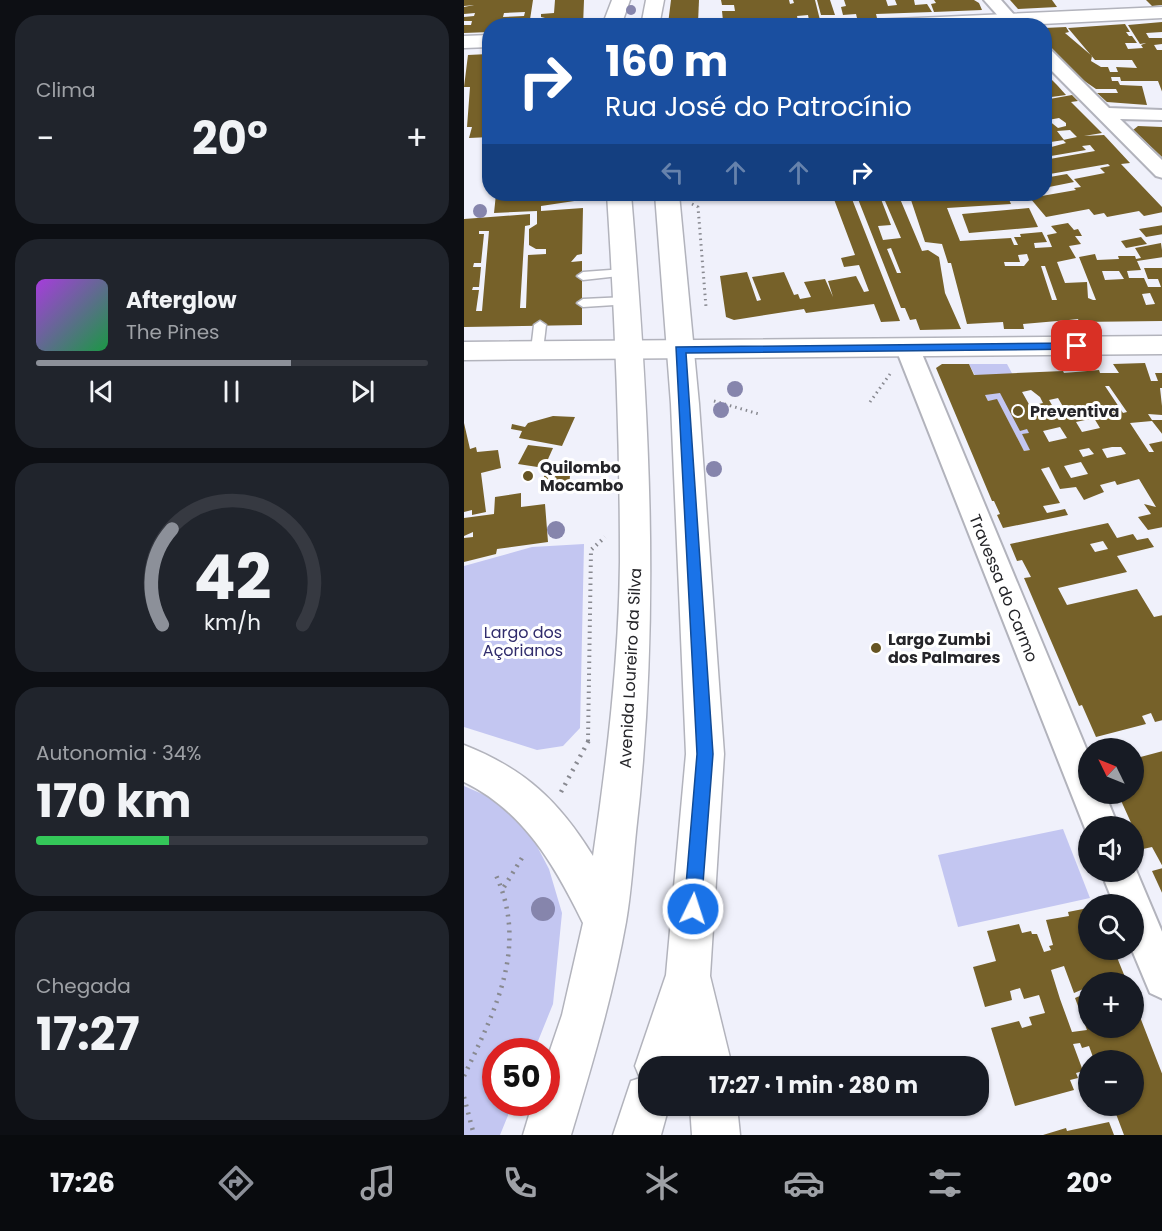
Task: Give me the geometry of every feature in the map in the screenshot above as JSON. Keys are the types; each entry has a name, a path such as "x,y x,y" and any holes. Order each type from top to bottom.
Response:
{"main road":[{"path":"614,18 621,0"},
{"path":"651,18 655,0"},
{"path":"1052,19 1163,12"},
{"path":"464,42 482,41"},
{"name":"Avenida Loureiro da Silva","path":"547,1135 584,1015 605,921 628,743 636,564 630,349 619,201"},
{"path":"661,1056 688,975 705,754 680,349 668,201"},
{"path":"464,351 539,338 630,349 908,349 1163,345"},
{"path":"464,763 488,773 523,797 546,819 571,855 605,921"},
{"path":"688,975 707,1056"},
{"path":"637,1135 643,1116"},
{"path":"715,1116 716,1135"}],"street":[{"path":"992,0 1009,18"},
{"path":"1052,61 1163,172"},
{"path":"1105,112 1163,115"},
{"name":"Travessa do Carmo","path":"908,349 1097,816"},
{"path":"1144,933 1163,980"}],"lane":[{"path":"583,276 624,273"},
{"path":"583,303 626,301"}],"path":[{"path":"714,401 760,414"},
{"path":"546,819 589,740 591,550 635,510"},
{"path":"464,1076 483,1037 508,957 511,923 509,900 504,886 494,871"},
{"path":"464,1097 474,1135"}],"green space":[{"name":"Preventiva","path":"969,364 1007,364 1051,446 1024,451 997,400 988,401"},
{"name":"Largo dos Açorianos","path":"584,544 580,728 563,746 537,750 464,727 464,566 532,547"},
{"path":"464,786 496,800 529,831 549,869 562,913 553,1004 539,1038 482,1038 482,1116 508,1116 500,1135 464,1135"},
{"path":"1063,829 1078,867 1078,882 1084,882 1088,894 1078,894 1078,901 958,927 938,855"}],"building":[{"path":"464,0 533,0 530,18 482,18 482,32 464,33 464,25 471,25 472,21 464,21 464,17 474,16 475,13 464,14 464,7 474,5 464,6","holes":["525,12 524,16 503,17 504,13"]},
{"path":"555,0 584,0 583,18 541,17 541,14 554,13"},
{"path":"671,0 699,0 698,18 669,18"},
{"path":"721,0 789,0 790,4 794,3 793,0 815,0 820,18 809,18 808,15 797,16 797,18 723,18 722,11 735,11 734,5 722,5"},
{"path":"817,0 830,0 835,15 821,15"},
{"path":"844,0 886,0 888,6 897,5 895,0 914,0 915,5 927,4 932,12 876,14 877,18 857,18 856,14 843,15 841,7 846,6"},
{"path":"934,0 974,0 979,3 982,10 934,12 931,4 936,3"},
{"path":"1010,0 1052,0 1057,7 1018,9"},
{"path":"1146,0 1163,0 1163,5 1152,6"},
{"path":"1163,22 1163,32 1146,33 1149,38 1163,38 1163,44 1154,45 1157,50 1163,50 1163,94 1158,81 1121,81 1120,77 1111,77 1112,81 1118,81 1120,85 1142,86 1147,105 1107,102 1097,93 1118,93 1116,89 1096,89 1083,80 1052,49 1052,28 1066,27 1069,32 1065,33 1091,55 1068,28 1125,24 1130,32 1126,32 1137,43 1125,43 1128,49 1143,48 1141,45 1146,43 1140,44 1128,25","holes":["1092,56 1095,60 1132,60 1137,68 1116,67 1118,72 1110,72 1108,67 1101,67 1091,61"]},
{"path":"482,54 482,137 469,138 472,127 467,127 470,87 464,87 468,55"},
{"path":"1052,80 1057,85 1066,95 1052,97"},
{"path":"1072,95 1078,101 1071,102 1102,133 1084,136 1104,135 1130,163 1121,164 1163,208 1163,212 1144,216 1139,211 1107,217 1104,213 1094,215 1089,209 1046,217 1033,201 1052,201 1052,194 1081,187 1074,179 1105,173 1100,168 1110,166 1108,164 1052,174 1052,159 1095,151 1090,145 1082,146 1086,150 1052,156 1052,147 1066,143 1063,140 1052,142 1052,123 1058,128 1066,126 1066,123 1059,118 1052,119 1052,99","holes":["1070,130 1077,137 1064,140 1057,131"]},
{"path":"1138,126 1163,127 1163,158 1133,130"},
{"path":"1067,174 1074,182 1052,186 1052,177"},
{"path":"495,201 574,201 541,206 541,211 583,208 582,254 577,255 571,262 582,261 582,325 464,327 464,219 530,214 530,225 525,226 520,308 526,308 528,255 546,254 546,249 536,249 529,245 529,229 537,224 537,211 494,213","holes":["479,231 489,231 482,311 476,311 479,290 472,290 473,287 479,287 481,267 473,267 474,263 481,263 484,234 479,234"]},
{"path":"835,201 853,201 900,321 881,322 874,304 806,313 804,309 734,320 726,317 720,276 747,272 757,301 761,300 752,277 784,272 794,295 798,294 800,299 811,297 804,282 825,279 833,297 828,281 856,276 864,292 869,291 859,265 844,267 841,258 855,255"},
{"path":"859,201 882,201 891,225 878,226 883,240 901,238 885,201 901,201 922,251 928,250 939,257 945,293 961,329 920,330 916,319 910,320 905,308 901,308","holes":["891,248 901,273 897,273 887,249"]},
{"path":"911,201 1010,201 1011,204 947,208 960,241 1011,238 1014,245 1018,245 1014,237 1021,237 1020,234 1042,232 1047,242 1034,243 1035,248 1052,247 1047,235 1057,233 1051,226 1068,223 1074,230 1078,229 1082,236 1075,236 1081,244 1069,246 1076,258 1057,262 1065,283 1087,282 1088,298 1096,300 1079,257 1095,254 1097,260 1119,259 1118,256 1135,256 1136,259 1141,258 1135,248 1161,243 1163,257 1137,261 1141,270 1127,271 1129,278 1144,278 1148,287 1161,287 1158,279 1148,279 1144,268 1163,268 1163,321 1079,322 1078,319 1023,324 1024,329 1004,329 1003,322 967,324 951,263 948,263 942,244 925,242","holes":["1027,254 1029,260 1024,266 1005,266 1004,262 1020,262 1018,255","1041,266 1045,266 1057,300 1052,300","1102,271 1119,271 1124,279 1105,280","1150,293 1155,304 1146,305 1142,294"]},
{"path":"1029,208 1038,227 969,233 962,214"},
{"path":"1163,225 1163,234 1146,237 1139,229"},
{"path":"1141,237 1147,244 1126,248 1121,241"},
{"path":"1145,363 1151,381 1158,381 1155,373 1163,373 1163,388 1160,388 1163,415 1148,414 1152,420 1163,420 1163,435 1152,421 1130,423 1149,452 1154,452 1149,444 1163,441 1163,527 1148,530 1138,517 1151,514 1144,504 1156,507 1139,479 1117,485 1115,481 1100,485 1104,492 1084,500 1076,487 1060,489 1049,467 1041,469 1060,503 1043,506 1047,513 1065,509 1068,515 1003,528 997,515 1000,514 992,501 936,368 942,364 969,364 974,375 1099,370 1100,373 1119,373 1113,364","holes":["1105,386 1109,386 1127,412 1123,413","1031,390 1040,397 1043,403 1030,406 1022,392","1000,393 1020,431 1027,429 1029,433 1022,434 1030,450 1024,451 997,399 988,401 985,395","1058,398 1065,410 1056,412 1049,400","1094,418 1100,428 1082,432 1076,422","1060,427 1067,438 1049,442 1043,431","1121,447 1126,454 1107,458 1102,449","1089,448 1094,454 1083,457 1079,450","1081,462 1088,474 1071,478 1064,466"]},
{"path":"553,416 575,417 562,446 519,438 522,431 511,429 512,424 525,427 528,423"},
{"path":"464,423 470,449 476,447 477,452 498,450 501,468 481,473 486,512 472,515 472,510 464,512"},
{"path":"528,445 553,448 544,468 518,464"},
{"path":"571,467 569,485 544,488 544,468"},
{"path":"521,493 521,507 545,504 548,542 497,549 496,554 464,562 464,538 473,537 473,532 464,536 464,518 494,514 495,497"},
{"path":"1108,523 1117,538 1133,534 1137,540 1148,538 1154,547 1117,556 1127,572 1058,588 1067,605 1137,589 1154,617 1163,615 1163,720 1155,722 1151,713 1142,716 1146,724 1096,737 1082,705 1079,706 1024,578 1031,577 1022,560 1017,561 1010,544","holes":["1103,541 1108,549 1095,552 1090,544"]},
{"path":"1163,751 1163,867 1152,847 1144,849 1144,816 1128,816 1123,804 1144,804 1144,756"},
{"path":"1163,868 1163,895 1152,871"},
{"path":"1078,910 1078,960 1118,960 1123,972 1078,972 1078,991 1074,993 1064,966 1051,970 1072,1032 1078,1031 1078,1038 1144,1038 1144,1027 1163,1076 1163,1135 1124,1135 1117,1116 1144,1116 1144,1050 1090,1050 1089,1046 1082,1048 1080,1043 1073,1044 1078,1058 1078,1072 1076,1073 1078,1078 1070,1080 1074,1090 1015,1106 991,1028 1019,1021 1022,1028 1032,1025 1029,1017 1045,1013 1039,995 1024,999 1020,988 1010,991 1012,1000 985,1007 973,967 996,961 987,931 1019,924 1022,933 1031,931 1032,934 1037,934 1044,952 1051,950 1049,946 1053,945 1046,920 1069,916 1068,912"},
{"path":"1109,1122 1114,1135 1043,1135 1066,1128 1067,1131"}],"place":[{"name":"Preventiva","path":"1018,411"},
{"name":"Quilombo Mocambo","path":"528,476"},
{"name":"Largo Zumbi dos Palmares","path":"876,648"}],"route":[{"path":"693,909 705,754 680,349 1077,346"}]}
